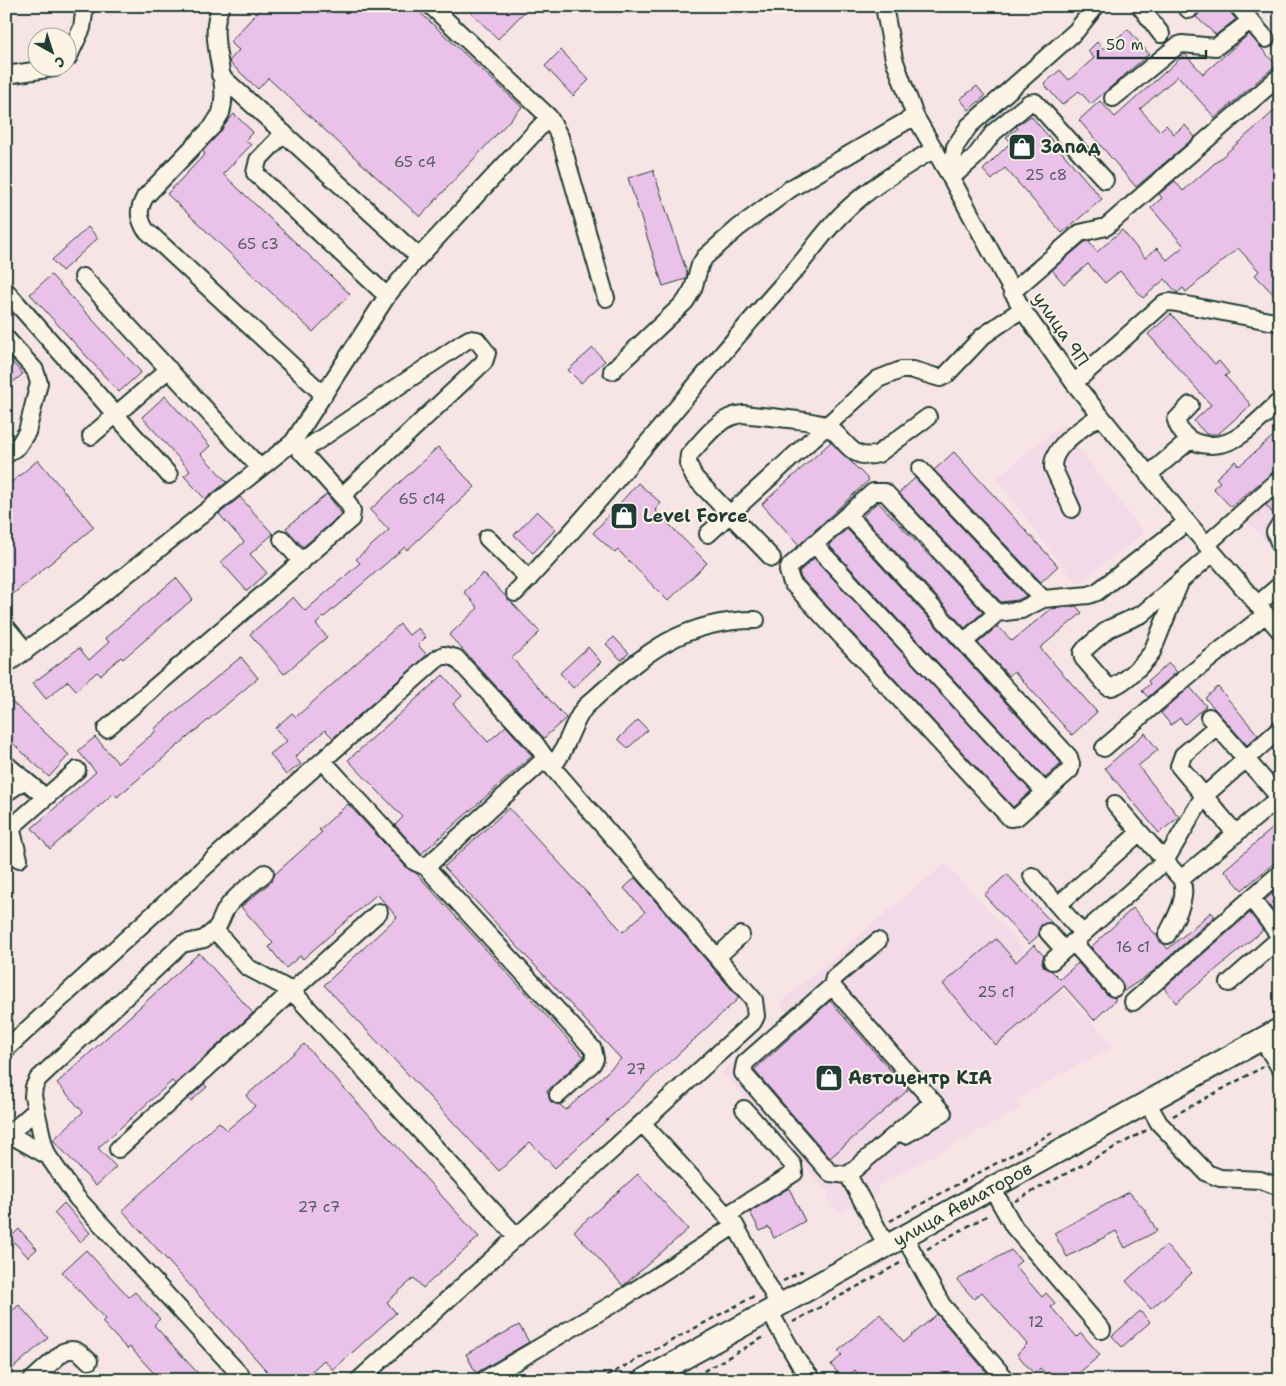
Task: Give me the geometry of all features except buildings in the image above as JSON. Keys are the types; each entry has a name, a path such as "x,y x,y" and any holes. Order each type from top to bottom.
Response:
{"main road":[{"name":"улица Авиаторов","path":"644,1380 775,1308 889,1238 992,1188 1147,1102 1271,1027"}],"street":[{"path":"78,37 82,28 85,6"},
{"path":"221,6 216,30 222,99 220,113 217,120 145,197 139,208 139,218 145,229 324,395"},
{"path":"431,6 549,117 560,137 606,298"},
{"name":"улица 9П","path":"884,6 894,59 915,116 952,178 1022,309 1074,383 1209,549 1280,631"},
{"path":"952,178 955,146 968,126 1076,31 1096,6"},
{"path":"1140,6 1161,34"},
{"path":"1238,6 1266,39"},
{"path":"1113,98 1177,46 1182,44 1216,47 1250,20"},
{"path":"6,75 28,72"},
{"path":"220,75 419,257"},
{"path":"1012,292 1080,233 1106,226 1280,76"},
{"path":"952,178 974,158 994,132 1029,103 1035,102 1105,180"},
{"path":"612,371 684,302 693,289 700,264 712,249 790,190 915,116"},
{"path":"297,447 324,395 387,296 419,257 549,117"},
{"path":"284,133 258,160 256,173 387,296"},
{"path":"515,593 578,527 726,347 794,272 843,213 863,196 934,149"},
{"path":"82,277 260,468"},
{"path":"6,291 169,475"},
{"path":"1074,383 1164,303 1171,302 1280,323"},
{"path":"708,534 867,387 890,372 912,370 933,378 940,378 946,375 983,336 1022,309"},
{"path":"6,338 35,370 39,383 27,432 18,446 6,455"},
{"path":"6,665 91,603 260,468 297,447 464,342 478,340 487,352 484,362 342,496"},
{"path":"91,436 168,369"},
{"path":"1190,405 1176,420 1177,425 1190,440 1202,446 1233,440 1241,436 1280,401"},
{"path":"772,558 694,477 688,463 689,455 720,422 734,415 742,414 826,425 855,453 870,456 878,454 928,417"},
{"path":"1072,509 1053,467 1052,459 1062,446 1100,415"},
{"path":"1148,475 1190,440"},
{"path":"106,729 351,520 352,511 342,496 297,447"},
{"path":"920,469 1043,599"},
{"path":"1181,580 1152,652 1145,661 1117,686 1108,687 1083,658 1084,649 1108,629 1142,614 1181,580 1209,549 1280,479"},
{"path":"848,515 1069,757 1070,770 1017,817 1010,818 1005,815 792,583 788,577 790,566 874,492 885,492 997,613"},
{"path":"964,642 997,613 1021,610 1043,599 1089,595 1096,592 1187,522"},
{"path":"1280,524 1275,532 1280,545"},
{"path":"486,538 529,579"},
{"path":"282,539 302,562"},
{"path":"814,544 1044,792"},
{"path":"1104,748 1262,610 1280,585"},
{"path":"426,867 549,762 562,756 579,715 585,707 640,658 660,645 712,623 730,620 756,620"},
{"path":"6,627 26,651"},
{"path":"6,1050 278,800 437,659 450,655 456,658 509,715 754,1000 756,1016 753,1022 643,1124 359,1380"},
{"path":"1181,880 1280,798 1213,722 1180,760 1182,772 1236,834"},
{"path":"1052,961 1165,861 1203,797 1280,729"},
{"path":"323,761 415,862 426,867 593,1049 595,1059 592,1064 558,1095"},
{"path":"6,764 45,797"},
{"path":"19,859 12,831 14,825 77,770"},
{"path":"6,793 24,780"},
{"path":"1115,804 1181,880 1185,888 1184,898 1167,935"},
{"path":"1058,905 1140,832"},
{"path":"1133,1002 1280,872"},
{"path":"245,1380 77,1198 48,1156 44,1146 35,1111 34,1088 38,1079 182,944 204,939 215,930 222,921 230,904 265,873"},
{"path":"1032,876 1058,905 1074,942 1114,988"},
{"path":"1229,983 1279,939 1278,934 1251,898"},
{"path":"118,1149 380,912"},
{"path":"215,930 247,967 292,991 517,1237"},
{"path":"1048,932 1074,942"},
{"path":"717,957 741,935"},
{"path":"878,941 834,978 832,986 745,1063 742,1068 746,1078 830,1172 848,1175 889,1238 915,1255 942,1304 1007,1380"},
{"path":"832,986 943,1114 874,1152 848,1175"},
{"path":"1271,1027 1277,1064"},
{"path":"1147,1102 1159,1123 1207,1174 1220,1178 1260,1180 1280,1187"},
{"path":"484,1380 623,1298 794,1173 793,1165 744,1109"},
{"path":"35,1111 8,1132 48,1156"},
{"path":"643,1124 731,1220 775,1308 799,1364 813,1380"},
{"path":"992,1188 1018,1232 1102,1330"},
{"path":"32,1380 63,1352 69,1349 75,1350 89,1361"}],"path":[{"path":"1271,1027 1280,1008"},
{"path":"599,1380 775,1308 915,1255 1159,1123 1277,1064"},
{"path":"889,1238 896,1217 1058,1130"},
{"path":"688,1380 775,1308 805,1269"}],"shaded area":[{"path":"1061,425 1144,533 1078,584 1054,556 996,478"},
{"path":"1280,491 1280,557 1247,521"},
{"path":"945,863 1114,1046 1015,1100 1020,1109 877,1186 879,1192 840,1213 827,1198 829,1194 722,1072 787,1013 779,1003"}],"place":[{"name":"Запад","path":"1022,147"},
{"name":"Level Force","path":"624,516"},
{"name":"Автоцентр KIA","path":"829,1078"}]}
